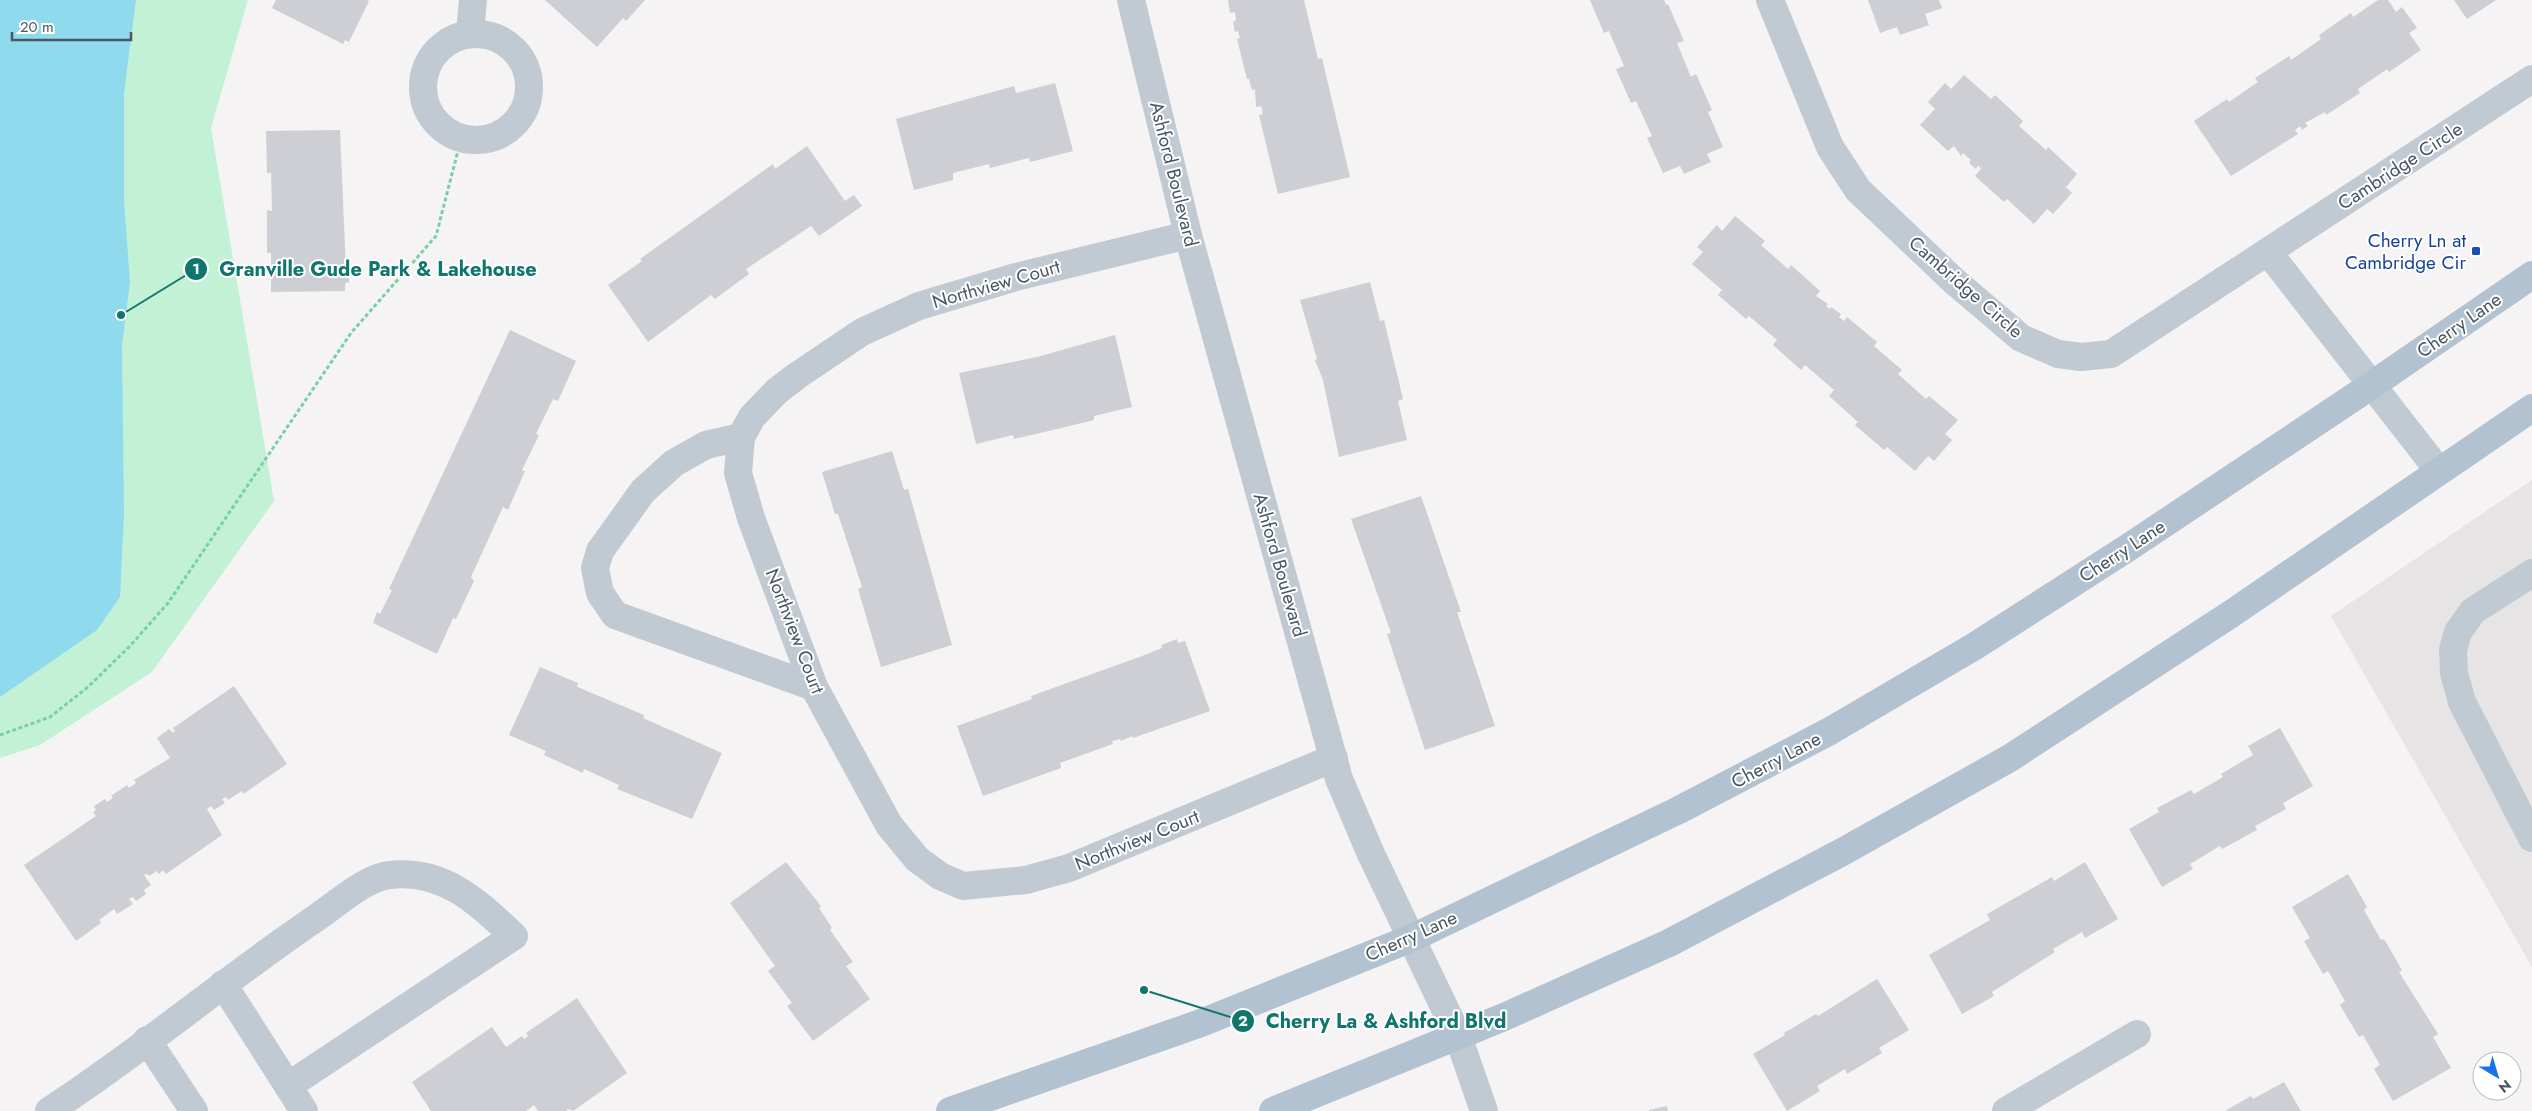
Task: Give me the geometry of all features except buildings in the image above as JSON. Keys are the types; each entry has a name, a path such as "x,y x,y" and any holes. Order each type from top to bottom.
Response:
{"main road":[{"name":"Cherry Lane","path":"950,1111 1200,1023 1412,938 1679,810 1838,726 1983,641 2372,385 2532,275"},
{"path":"1273,1111 1504,1017 1669,943 1844,851 2010,758 2231,614 2532,408"}],"street":[{"path":"470,33 473,0"},
{"name":"Ashford Boulevard","path":"1132,0 1188,235 1339,779 1458,1036 1484,1111"},
{"name":"Cambridge Circle","path":"1770,0 1830,148 1858,190 1954,281 2021,338 2058,354 2081,357 2111,354 2532,79"},
{"path":"470,33 491,35 509,44 523,61 529,81 527,102 518,120 501,134 481,140 461,139 442,129 428,113 422,93 424,72 434,53 450,40 470,33"},
{"name":"Northview Court","path":"1188,235 1016,277 910,310 862,332 777,391 752,417 741,437 738,473 814,687 889,826 917,859 940,876 963,886 1026,880 1069,868 1334,758"},
{"path":"2268,252 2439,471"},
{"path":"741,437 706,446 674,463 643,491 600,551 595,568 600,593 615,615 814,687"},
{"path":"2532,573 2474,611 2458,632 2453,650 2454,673 2462,702 2532,838"},
{"path":"54,1110 223,984 369,882 389,874 413,875 433,879 457,888 514,936 288,1086"},
{"path":"223,984 304,1111"},
{"path":"2006,1111 2136,1034"},
{"path":"147,1040 194,1111"}],"path":[{"path":"0,736 50,717 88,687 130,646 168,603 352,333 436,236 461,139"}],"shaded area":[{"path":"2532,480 2532,967 2331,616"}],"green space":[{"path":"0,0 248,0 211,128 274,501 152,672 40,745 0,758"}],"water":[{"path":"0,0 136,0 124,93 124,200 130,282 122,345 124,514 120,597 97,630 0,697"}],"place":[{"name":"Cherry Ln at Cambridge Cir","path":"2476,251"},
{"name":"Granville Gude Park & Lakehouse","path":"121,315"},
{"name":"Cherry La & Ashford Blvd","path":"1144,990"}]}
